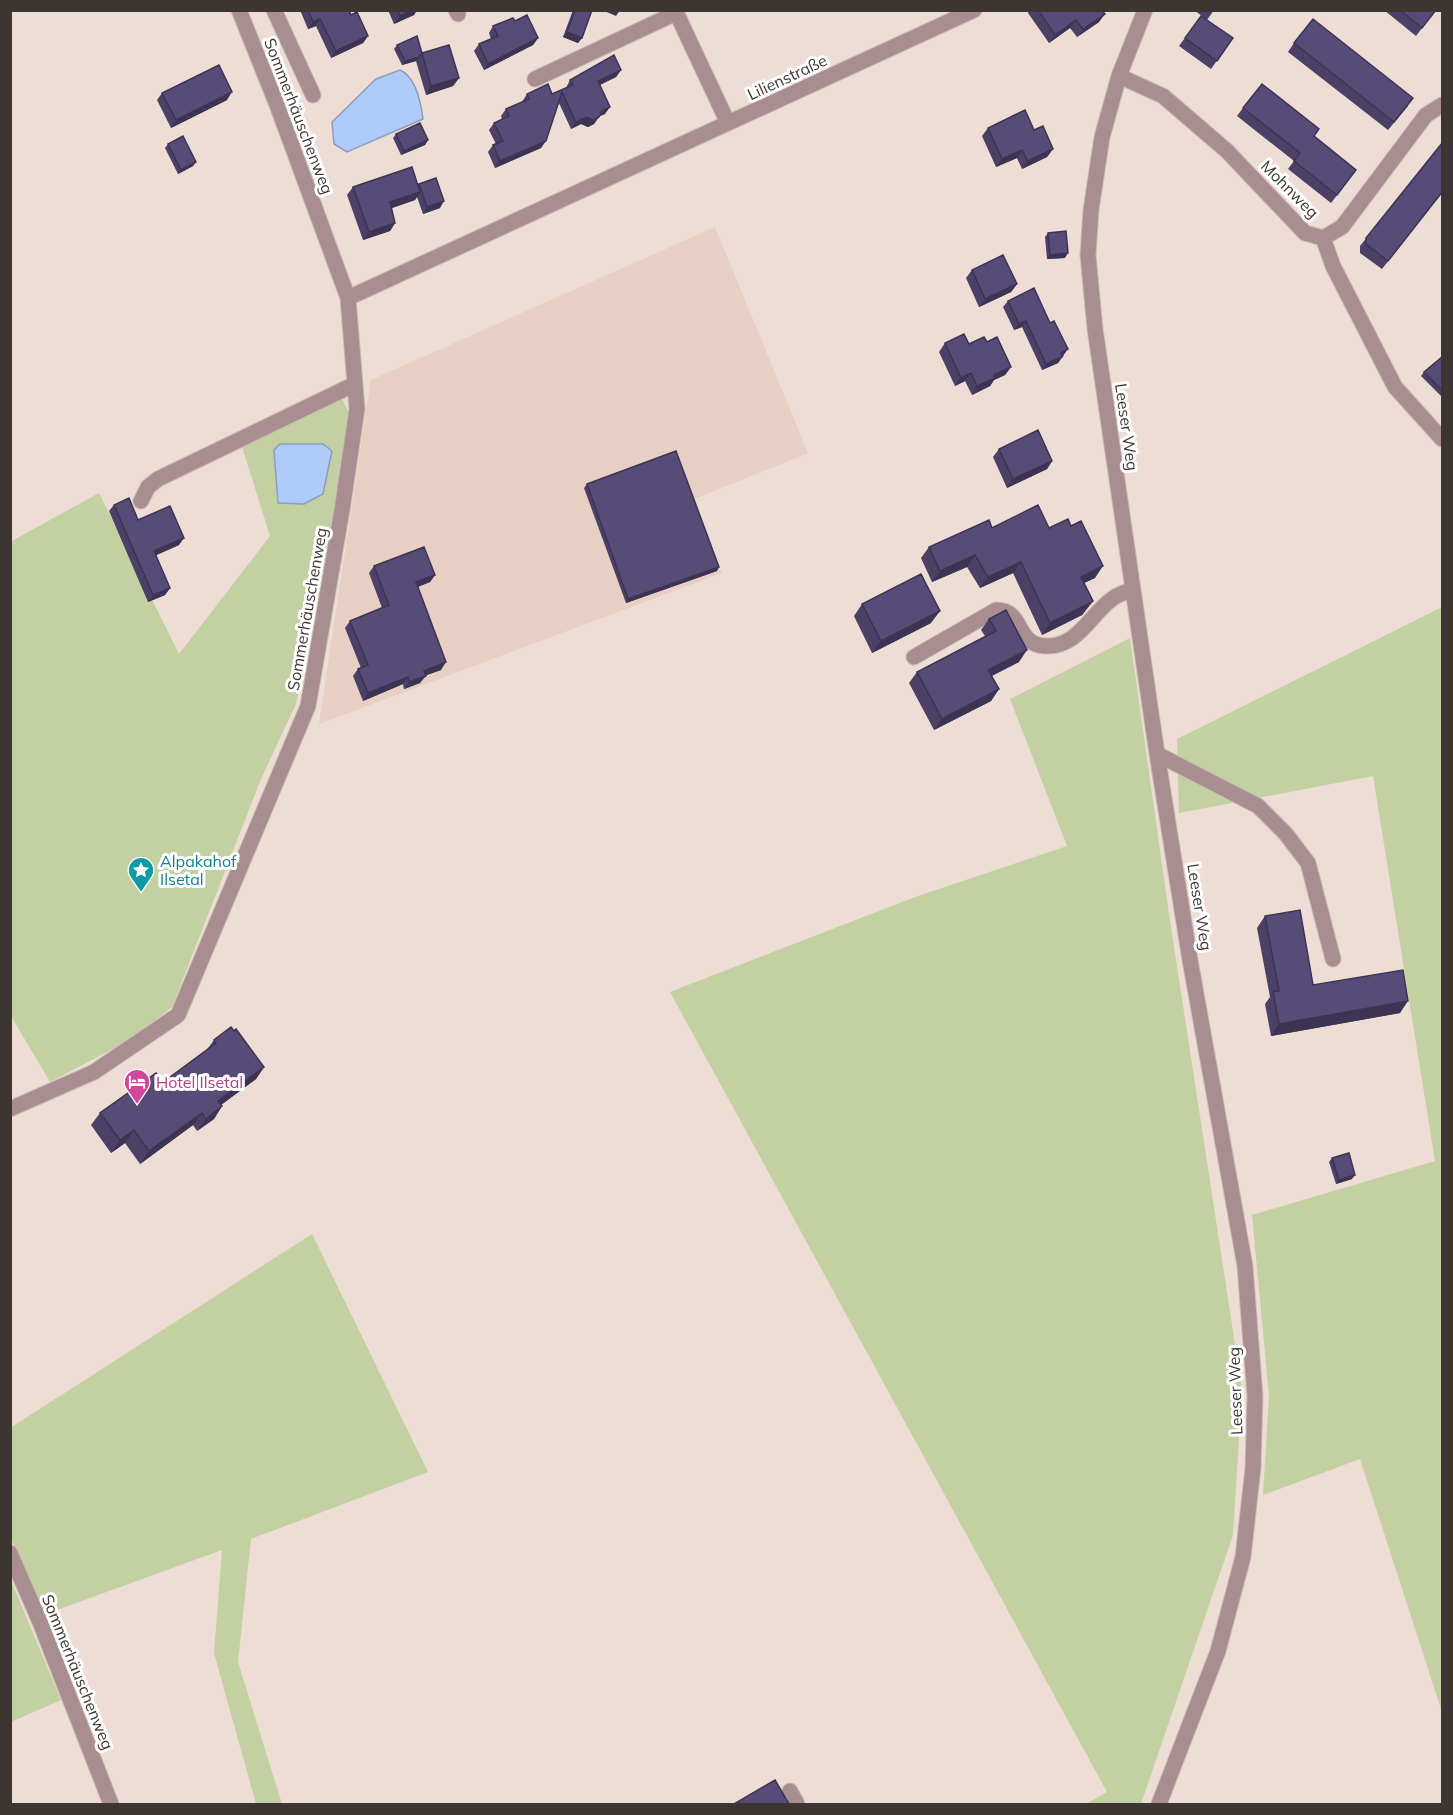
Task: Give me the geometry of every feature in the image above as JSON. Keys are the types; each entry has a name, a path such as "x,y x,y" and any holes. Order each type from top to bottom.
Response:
{"street":[{"name":"Sommerhäuschenweg","path":"10,1109 94,1072 178,1015 309,706 357,409 348,298 277,105 239,10"},
{"path":"274,10 314,95"},
{"name":"Lilienstraße","path":"348,298 974,10"},
{"name":"Leeser Weg","path":"1145,10 1119,76 1102,137 1090,210 1088,255 1095,328 1156,754 1245,1266 1255,1396 1253,1467 1243,1557 1218,1651 1159,1804"},
{"path":"535,79 676,12 728,123"},
{"name":"Mohnweg","path":"1119,76 1163,96 1227,151 1305,232 1323,238 1342,227 1426,115 1443,105"},
{"path":"1323,238 1334,266 1395,387 1443,439"},
{"path":"141,501 148,488 158,478 355,384"},
{"path":"914,657 996,610 1007,610 1014,616 1022,633 1033,642 1044,646 1059,644 1072,638 1088,625 1109,600 1133,590"},
{"path":"1156,754 1258,806 1286,834 1308,863 1333,959"},
{"name":"Sommerhäuschenweg","path":"10,1553 40,1622 111,1804"}],"shaded area":[{"path":"715,227 808,453 692,500 722,573 319,724 371,380"}],"green space":[{"path":"336,387 350,415 331,533 296,704 261,779 172,1007 130,1040 50,1082 11,1016 10,542 99,493 179,654 270,536 239,437"},
{"path":"1442,607 1442,1712 1360,1459 1263,1495 1269,1396 1252,1215 1435,1161 1373,776 1179,813 1177,739"},
{"path":"1130,638 1169,914 1242,1390 1233,1535 1141,1804 1086,1804 1107,1792 670,992 915,897 1067,846 1010,699"},
{"path":"312,1234 428,1472 251,1539 238,1662 282,1804 256,1804 214,1653 222,1550 46,1614 11,1539 10,1428"},
{"path":"10,1578 61,1700 11,1722 10,1722"}],"water":[{"path":"400,70 406,73 414,84 423,119 347,152 334,144 332,122 376,79"},
{"path":"280,444 323,444 332,451 323,494 304,504 278,503 274,450"}],"building":[{"path":"308,10 349,10 351,15 357,12 368,36 336,51 320,19 313,22"},
{"path":"398,10 412,10 400,16"},
{"path":"575,10 592,10 582,38 567,32"},
{"path":"1038,10 1102,10 1105,14 1083,29 1076,20 1055,35"},
{"path":"1400,10 1436,10 1422,28"},
{"path":"527,15 538,38 488,64 479,44 498,36 493,26 513,18 515,21"},
{"path":"1201,16 1233,38 1217,61 1185,38"},
{"path":"1313,19 1413,98 1394,122 1294,43"},
{"path":"417,36 422,53 419,57 405,61 397,45"},
{"path":"449,45 459,78 431,86 422,53"},
{"path":"614,55 621,70 598,81 610,107 593,120 587,117 576,122 562,92 546,141 500,161 493,145 503,141 494,123 509,116 506,109 529,99 527,94 548,84 552,94 573,85 570,80"},
{"path":"219,65 232,92 176,120 162,93"},
{"path":"1262,84 1319,129 1314,136 1356,170 1337,195 1294,161 1300,153 1243,108"},
{"path":"1025,110 1034,130 1043,126 1053,149 1028,161 1022,150 1002,159 988,128"},
{"path":"420,123 428,140 404,151 396,134"},
{"path":"183,136 196,162 181,170 168,144"},
{"path":"1443,142 1443,191 1388,261 1366,244 1366,238"},
{"path":"412,167 420,192 390,202 395,223 369,232 353,187"},
{"path":"436,178 444,201 427,207 419,184"},
{"path":"1066,231 1068,253 1050,255 1048,233"},
{"path":"1003,255 1017,284 985,299 972,270"},
{"path":"1034,288 1050,323 1054,321 1068,349 1061,353 1062,357 1046,364 1026,321 1019,324 1008,301"},
{"path":"964,334 969,344 984,337 987,342 997,337 1011,367 977,386 971,373 961,378 945,343"},
{"path":"1443,356 1443,391 1424,372"},
{"path":"1038,430 1052,461 1013,479 999,449"},
{"path":"676,451 719,567 628,599 587,484"},
{"path":"129,498 138,520 170,506 184,538 154,551 170,588 153,595 114,505"},
{"path":"1038,505 1049,528 1068,519 1071,526 1081,521 1103,566 1081,577 1093,601 1050,623 1021,562 988,577 975,555 940,571 929,547 989,520 992,528"},
{"path":"424,547 435,575 416,582 446,662 424,671 426,676 409,682 408,677 368,693 358,669 368,665 350,621 389,605 374,566"},
{"path":"921,574 940,611 881,641 862,604"},
{"path":"1006,610 1027,650 988,670 999,689 942,719 917,672 996,631 989,619"},
{"path":"1300,910 1313,985 1403,970 1408,1001 1279,1024 1273,992 1279,991 1265,916"},
{"path":"231,1027 234,1031 236,1029 264,1067 218,1101 222,1106 206,1119 202,1113 149,1151 134,1130 120,1140 100,1113 156,1073 162,1081 166,1080 216,1043 214,1040"},
{"path":"1349,1153 1355,1175 1339,1180 1332,1158"},
{"path":"775,1780 789,1804 734,1804"}],"place":[{"name":"Alpakahof Ilsetal","path":"141,893"},
{"name":"Hotel Ilsetal","path":"137,1105"}]}
